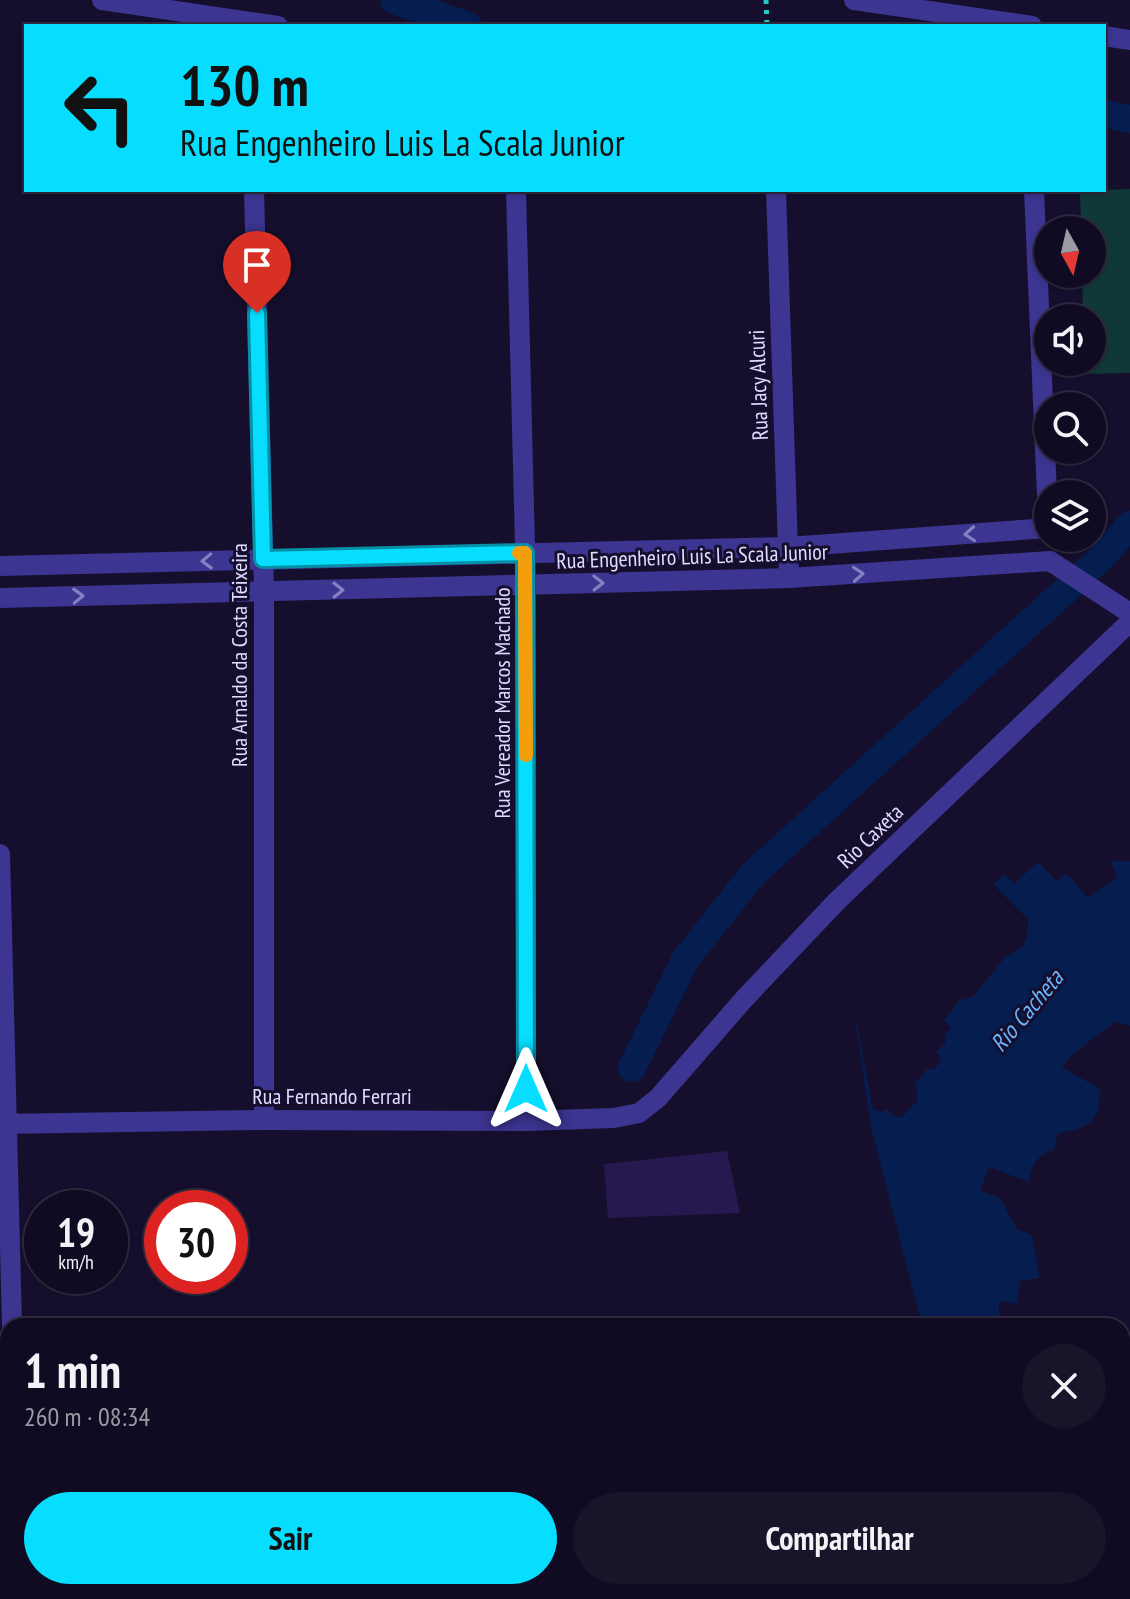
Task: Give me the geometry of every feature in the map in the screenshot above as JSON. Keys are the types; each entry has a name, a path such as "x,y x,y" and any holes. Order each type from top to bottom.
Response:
{"street":[{"path":"102,0 250,24"},
{"path":"854,0 1018,24"},
{"path":"1106,36 1130,40"},
{"name":"Rua Arnaldo da Costa Teixeira","path":"254,192 264,591 264,1120"},
{"name":"Rua Vereador Marcos Machado","path":"516,192 526,585 526,1121"},
{"name":"Rua Jacy Alcuri","path":"776,192 789,578"},
{"path":"1034,192 1046,480"},
{"name":"Rua Engenheiro Luis La Scala Junior","path":"0,566 788,547 1034,529"},
{"path":"1053,552 1056,564 1130,613"},
{"name":"Rua Engenheiro Luis La Scala Junior","path":"0,598 789,578 1056,564"},
{"name":"Rio Caxeta","path":"658,1098 745,998 837,901 1130,622"},
{"path":"0,854 4,1124 12,1318"},
{"name":"Rua Fernando Ferrari","path":"4,1124 614,1118 639,1113 658,1098"}],"path":[{"path":"766,0 767,24"}],"green space":[{"path":"1130,189 1130,373 1106,374 1106,304 1083,304 1082,288 1106,288 1106,216 1081,216 1080,192"}],"water":[{"name":"Rio Cacheta","path":"1110,861 1130,861 1130,1026 1117,1022 1111,1025 1073,1054 1062,1067 1100,1089 1095,1116 1085,1125 1058,1133 1054,1150 1036,1162 1029,1182 989,1167 980,1190 1000,1198 1017,1229 1032,1235 1040,1278 1020,1281 1017,1304 999,1301 999,1318 920,1318 871,1127 852,1000 873,1110 883,1112 886,1109 896,1117 902,1117 918,1100 915,1084 928,1068 934,1070 942,1059 936,1052 946,1042 944,1035 951,1028 944,1020 960,1000 973,997 1005,957 1022,947 1027,936 1028,919 993,884 1004,875 1015,883 1038,862 1057,881 1066,873 1088,898 1118,877"}],"building":[{"path":"727,1151 740,1213 608,1218 604,1164"}],"waterway":[{"path":"394,0 462,24"},
{"path":"1106,114 1130,119"},
{"path":"632,1068 685,960 753,874 1100,559 1130,525"}],"slow traffic":[{"path":"519,553 525,553 526,755"}],"route":[{"path":"257,313 263,559 525,553 526,1089"}]}
